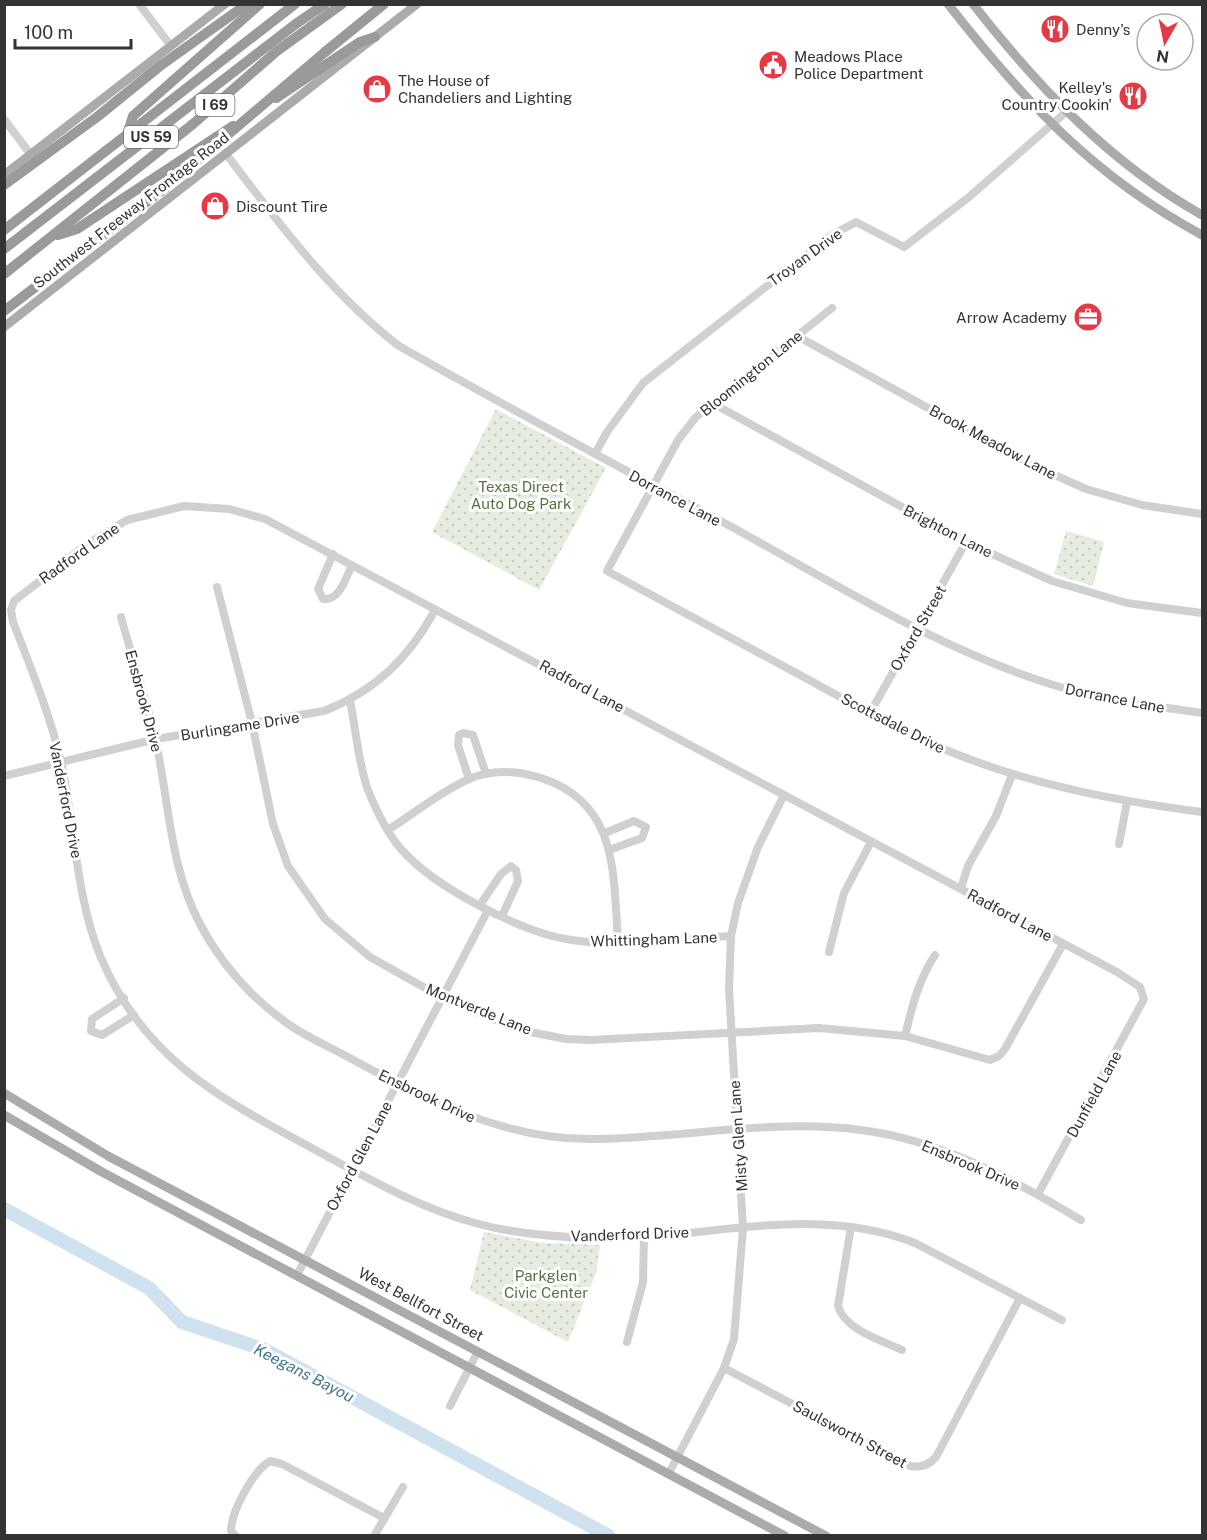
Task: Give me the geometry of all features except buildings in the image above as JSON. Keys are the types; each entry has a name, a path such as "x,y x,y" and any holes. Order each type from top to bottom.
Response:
{"highway":[{"path":"4,185 98,117 160,66 248,4"},
{"path":"127,135 134,116 260,4"},
{"name":"I 69","path":"4,230 295,4"},
{"path":"297,23 299,18 317,4"},
{"path":"297,23 326,4"},
{"name":"I 69","path":"4,273 193,124 277,51 342,4"},
{"path":"4,311 165,188 384,4"},
{"name":"US 59","path":"4,249 297,23"},
{"path":"50,237 77,229 360,42 375,37"}],"main road":[{"path":"4,175 225,4"},
{"name":"Southwest Freeway Frontage Road","path":"4,327 417,4"},
{"path":"948,4 1000,71 1052,126 1095,164 1158,208 1203,235"},
{"path":"973,4 1048,95 1091,136 1167,193 1203,215"},
{"path":"967,29 983,17"},
{"path":"1158,208 1167,193"},
{"path":"8,1097 4,1115 159,1202 785,1536"},
{"name":"West Bellfort Street","path":"8,1097 166,1186 826,1536"},
{"path":"159,1202 166,1186"}],"street":[{"path":"138,4 171,46"},
{"name":"Troyan Drive","path":"595,454 607,432 643,382 832,235 856,222 904,247 1066,112"},
{"path":"4,119 31,154"},
{"name":"Dorrance Lane","path":"226,154 312,266 372,325 399,346 917,628 985,660 1060,687 1128,703 1203,712"},
{"name":"Bloomington Lane","path":"607,571 678,440 696,417 832,308"},
{"name":"Brook Meadow Lane","path":"797,336 1030,464 1077,485 1142,505 1203,514"},
{"name":"Brighton Lane","path":"712,404 966,542 1052,581 1127,603 1203,613"},
{"name":"Radford Lane","path":"14,601 86,545 127,520 184,506 229,509 266,519 961,888 1125,977 1142,991"},
{"name":"Oxford Street","path":"870,713 966,542"},
{"path":"333,554 318,589 323,599 328,600 337,594 352,565"},
{"name":"Scottsdale Drive","path":"607,571 870,713 955,754 1012,775 1127,802 1203,812"},
{"name":"Montverde Lane","path":"217,586 252,723 273,824 288,866 325,919 370,957 443,998 520,1030 566,1039 591,1040 819,1028 905,1036 990,1060 1001,1053 1063,944"},
{"name":"Vanderford Drive","path":"14,601 11,610 13,622 42,699 61,763 90,925 102,960 134,1015 164,1052 215,1094 352,1170 420,1203 476,1224 543,1236 599,1238 743,1228 816,1225 851,1227 887,1233 915,1243 1062,1320"},
{"name":"Burlingame Drive","path":"4,776 156,739 304,716 350,701 397,666 421,636 435,610"},
{"name":"Ensbrook Drive","path":"121,617 156,739 177,863 199,923 234,976 285,1022 397,1083 471,1118 536,1135 588,1139 800,1126 892,1135 945,1151 1038,1194 1081,1220"},
{"name":"Whittingham Lane","path":"350,701 367,787 400,849 416,863 488,910 554,937 593,942 730,936"},
{"path":"469,779 458,745 459,735 463,733 473,735 477,741 486,774"},
{"path":"388,830 469,779 486,774 525,773 548,780 585,803 605,833 609,850 618,941"},
{"path":"961,888 968,866 996,816 1012,775"},
{"name":"Misty Glen Lane","path":"669,1473 724,1368 734,1339 743,1228 731,1032 730,936 758,847 784,795"},
{"path":"1119,844 1127,802"},
{"path":"605,833 634,822 646,827 642,838 609,850"},
{"path":"830,952 844,893 871,842"},
{"path":"480,905 501,874 511,866 518,874 518,881 501,916"},
{"name":"Oxford Glen Lane","path":"297,1275 488,910"},
{"path":"905,1036 916,991 935,955"},
{"name":"Dunfield Lane","path":"1038,1194 1138,1014 1144,999 1142,991"},
{"path":"124,998 92,1019 91,1030 102,1035 134,1015"},
{"path":"851,1227 838,1306 840,1315 848,1323 902,1350"},
{"path":"627,1342 643,1282 644,1236"},
{"name":"Saulsworth Street","path":"724,1368 910,1466 920,1467 933,1461 1020,1298"},
{"path":"450,1406 478,1351"},
{"path":"236,1536 231,1531 231,1518 260,1467 270,1461 282,1464 384,1518"},
{"path":"374,1536 403,1487"}],"green space":[{"name":"Texas Direct Auto Dog Park","path":"496,409 606,468 539,590 432,532"},
{"path":"1066,531 1104,542 1093,586 1054,574"},
{"name":"Parkglen Civic Center","path":"484,1232 543,1243 600,1245 596,1273 568,1342 470,1290"}],"waterway":[{"name":"Keegans Bayou","path":"4,1209 149,1288 182,1322 265,1350 609,1536"}],"place":[{"name":"Denny's","path":"1055,29"},
{"name":"Meadows Place Police Department","path":"773,65"},
{"name":"The House of Chandeliers and Lighting","path":"377,89"},
{"name":"Kelley's Country Cookin'","path":"1133,96"},
{"name":"Discount Tire","path":"215,206"},
{"name":"Arrow Academy","path":"1088,317"}]}
